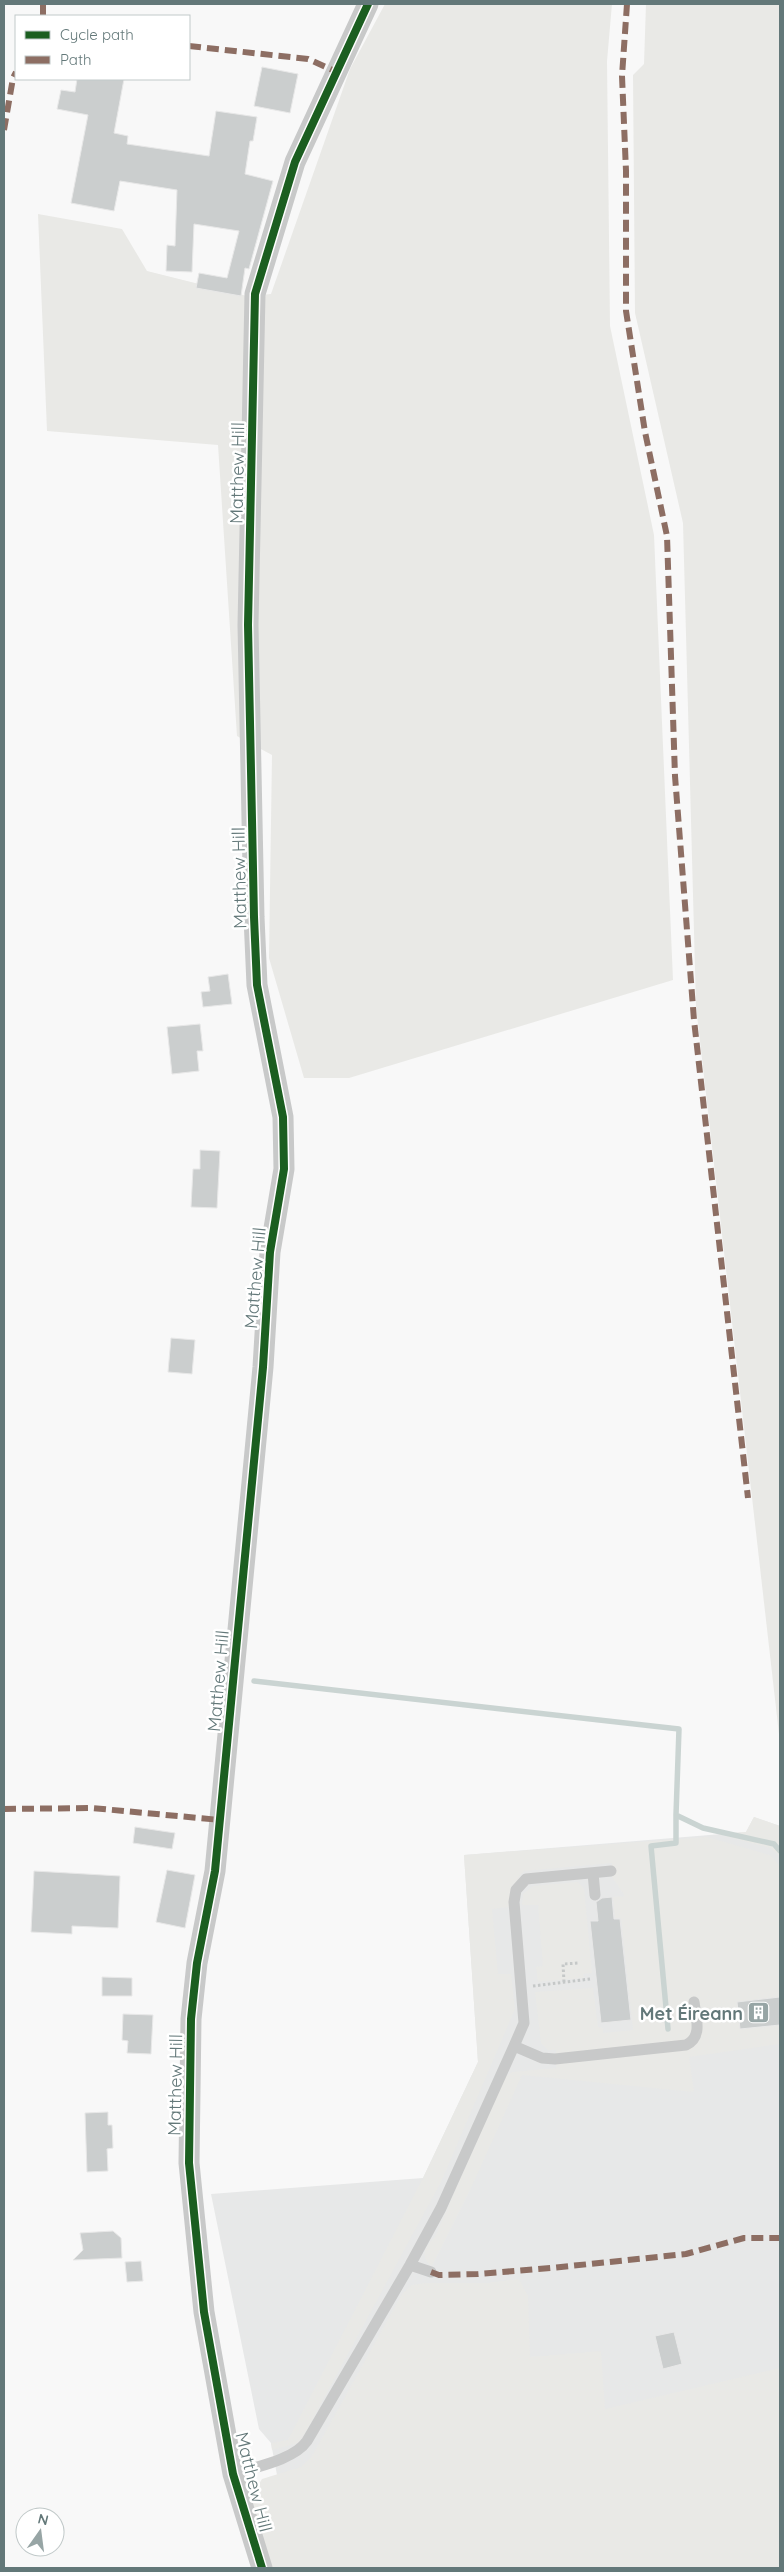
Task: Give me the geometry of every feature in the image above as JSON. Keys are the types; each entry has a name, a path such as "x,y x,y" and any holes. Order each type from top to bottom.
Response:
{"street":[{"name":"Matthew Hill","path":"262,2568 233,2474 204,2312 189,2163 191,2020 197,1962 215,1871 263,1367 270,1252 284,1169 283,1117 257,985 254,917 248,625 255,294 296,162 368,4"}],"lane":[{"path":"233,2474 293,2455 302,2449 410,2265 441,2208 524,2023 514,1902 520,1884 526,1879 610,1871"},
{"path":"593,1873 595,1896"},
{"path":"514,2046 542,2058 555,2058 686,2045 692,2042 697,2034 694,2002"},
{"path":"410,2265 431,2272"}],"path":[{"path":"564,1982 563,1964 579,1963"},
{"path":"520,1969 531,1968 533,1986 590,1979"}],"shaded area":[{"path":"385,4 612,4 607,61 610,326 654,535 673,980 349,1078 304,1078 269,958 272,755 237,736 218,445 47,431 38,214 122,229 147,271 247,296 271,294 350,69"},
{"path":"646,4 780,4 780,1743 696,1006 683,523 635,313 633,75 644,64"},
{"path":"754,1817 780,1826 780,2568 326,2462 277,2475 271,2443 259,2429 211,2194 423,2178 478,2062 464,1855 746,1832"},
{"path":"754,1817 780,1826 780,1856 770,1848 718,1834 746,1832"},
{"path":"707,1837 770,1855 780,1866 780,2044 689,2057 694,2092 522,2075 471,2188 432,2266 425,2259 426,2248 435,2237 505,2077 512,2072 556,2068 556,2050 548,2050 541,2043 535,1992 593,1988 598,2027 603,2028 603,2033 633,2030 621,1918 615,1918 613,1897 625,1896 612,1877 612,1863 524,1871 517,1879 513,1888 509,1907 492,1909 498,1974 511,1974 515,2009 441,2182 304,2435 298,2443 272,2450 271,2443 288,2440 423,2178 478,2062 464,1855"},
{"path":"578,1882 584,1888 592,1973 583,1974 584,1978 538,1982 536,1967 543,1966 538,1905 522,1905 523,1894 533,1886"},
{"path":"519,2279 528,2296 530,2357 601,2351 605,2409 780,2368 780,2568 272,2568 254,2513 254,2492 262,2479 301,2467 312,2456 402,2294 412,2285 426,2283 486,2283"}],"building":[{"path":"262,67 298,74 290,113 254,106"},
{"path":"77,80 124,80 114,133 128,136 127,144 209,156 216,111 257,117 253,141 250,141 245,174 273,181 249,269 245,268 241,296 196,288 199,273 227,278 239,231 194,224 192,272 166,271 167,245 175,246 177,190 120,181 114,211 71,203 88,115 57,109 61,90 75,92"},
{"path":"228,974 232,1004 203,1007 201,992 210,991 208,977"},
{"path":"200,1024 203,1051 197,1051 199,1071 172,1074 167,1027"},
{"path":"200,1150 220,1151 217,1208 191,1207 193,1169 200,1169"},
{"path":"171,1338 195,1340 192,1374 168,1372"},
{"path":"135,1827 175,1833 172,1849 133,1843"},
{"path":"167,1870 195,1875 185,1928 156,1922"},
{"path":"34,1871 120,1876 118,1928 72,1926 72,1934 31,1932"},
{"path":"612,1897 614,1919 620,1919 631,2020 601,2023 590,1921 598,1921 596,1902 602,1898"},
{"path":"102,1977 132,1978 132,1996 102,1996"},
{"name":"Met Éireann","path":"780,1997 780,2025 740,2029 737,2002"},
{"path":"123,2014 153,2015 151,2054 127,2053 128,2041 122,2040"},
{"path":"108,2112 108,2125 112,2125 113,2148 107,2149 108,2171 87,2172 85,2113"},
{"path":"113,2231 121,2238 122,2258 73,2260 83,2250 80,2233"},
{"path":"141,2261 143,2281 127,2282 125,2262"},
{"path":"674,2332 682,2364 663,2369 655,2336"}],"waterway":[{"path":"254,1681 679,1729 676,1815"},
{"path":"668,2029 651,1846 676,1843 676,1815 703,1828 774,1844 780,1851"}],"marked path":[{"path":"43,4 43,15"},
{"path":"627,4 622,76 626,171 626,311 645,432 667,536 675,776 694,1020 748,1498"},
{"path":"190,46 308,59 337,72"},
{"path":"4,130 15,74"},
{"path":"4,1809 92,1808 220,1820"},
{"path":"431,2272 439,2275 478,2274 551,2268 686,2254 744,2238 780,2238"}],"cycle path":[{"path":"262,2568 233,2474 204,2312 189,2163 191,2019 197,1963 215,1871 263,1367 270,1252 284,1169 283,1117 257,985 254,917 248,625 255,294 295,162 368,4"}],"place":[{"name":"Met Éireann","path":"759,2013"}]}
